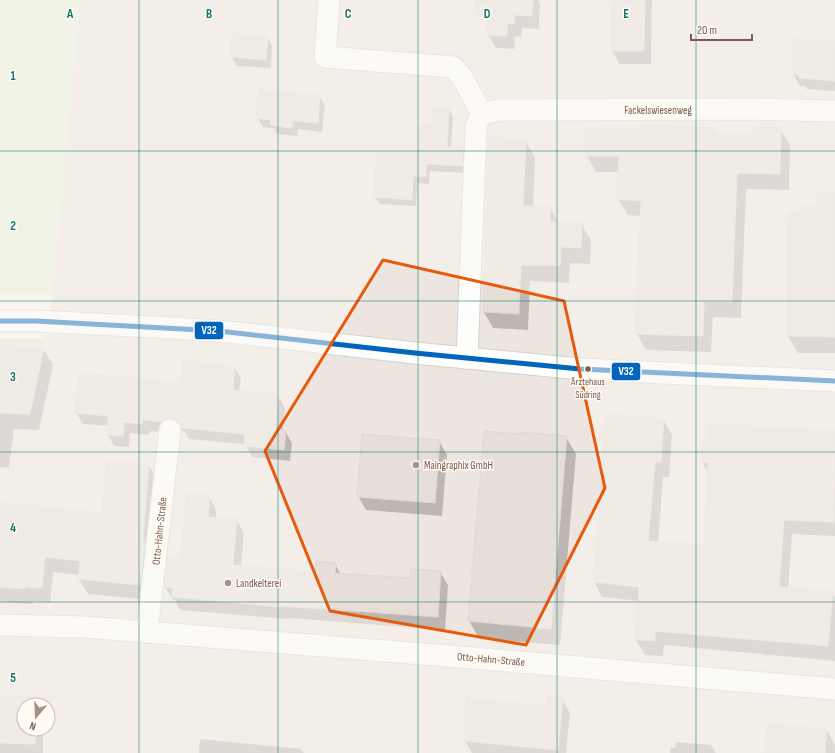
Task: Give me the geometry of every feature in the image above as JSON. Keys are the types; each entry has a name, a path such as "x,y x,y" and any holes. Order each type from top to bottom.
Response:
{"street":[{"path":"329,0 324,57 453,68 462,77 482,114 477,121 476,128 467,358"},
{"name":"Fackelswiesenweg","path":"482,114 500,110 760,109 835,111"},
{"path":"0,321 36,321 219,331 580,369 835,381"},
{"name":"Otto-Hahn-Straße","path":"147,632 170,430"},
{"name":"Otto-Hahn-Straße","path":"0,625 85,627 835,688"}],"highlighted area":[{"path":"383,260 564,301 605,488 526,645 330,611 265,451"}],"shaded area":[{"path":"80,0 835,0 835,753 0,753 0,339 46,339 52,295"}],"green space":[{"path":"0,0 80,0 52,295 0,295"}],"building":[{"path":"475,0 533,0 532,16 515,15 514,24 507,23 507,36 487,35 488,14 475,14"},
{"path":"612,0 645,0 644,51 611,51"},
{"path":"232,34 268,36 266,60 231,57"},
{"path":"794,39 835,42 835,81 799,78 799,75 792,74"},
{"path":"259,90 320,95 318,123 293,121 292,128 270,125 271,120 256,118"},
{"path":"434,108 449,109 447,147 463,147 463,166 426,164 426,177 413,176 412,200 374,197 377,152 419,154 420,124 432,124"},
{"path":"644,125 714,128 713,134 755,135 755,127 781,128 780,174 737,173 732,302 704,301 703,336 635,334 641,201 617,199 619,156 586,156 585,130 644,129"},
{"path":"490,138 526,140 523,206 550,207 550,221 582,222 581,248 561,247 560,266 521,265 519,314 483,312 488,167 486,167 487,148 489,148"},
{"path":"816,192 835,192 835,337 787,336 788,212 798,212 798,206 816,206"},
{"path":"0,346 44,348 30,414 0,413"},
{"path":"184,361 235,366 233,390 279,395 275,429 286,430 284,450 244,446 245,434 181,428 181,425 177,421 171,418 162,422 144,420 142,424 124,422 123,436 107,435 108,416 75,413 79,373 181,383"},
{"path":"606,414 664,419 661,462 655,462 648,541 705,545 708,463 701,462 702,444 708,444 709,425 835,430 834,522 784,520 779,587 833,591 828,646 655,631 655,641 635,640 639,587 593,582 604,458 604,447 599,434 605,431"},
{"path":"484,431 521,434 521,432 567,436 551,629 468,621"},
{"path":"362,434 440,440 435,503 357,497"},
{"path":"107,461 149,465 143,541 145,541 140,585 78,579 80,561 45,557 42,588 25,587 25,589 0,587 0,503 102,513"},
{"path":"187,493 210,495 208,517 237,519 233,565 315,572 316,561 336,563 335,573 410,578 411,569 441,571 438,617 281,607 172,597 173,588 164,587 167,558 181,560"},
{"path":"0,696 36,697 16,697 16,737 35,737 35,744 0,743"},
{"path":"547,697 563,698 558,750 463,741 467,698 546,706"},
{"path":"767,724 827,729 825,753 765,753"}],"transit line":[{"name":"V32","path":"0,321 36,321 219,331 415,353 580,369 835,381"}],"place":[{"name":"Ärztehaus Südring","path":"588,369"},
{"name":"Maingraphix GmbH","path":"416,465"},
{"name":"Landkelterei","path":"228,583"}]}
